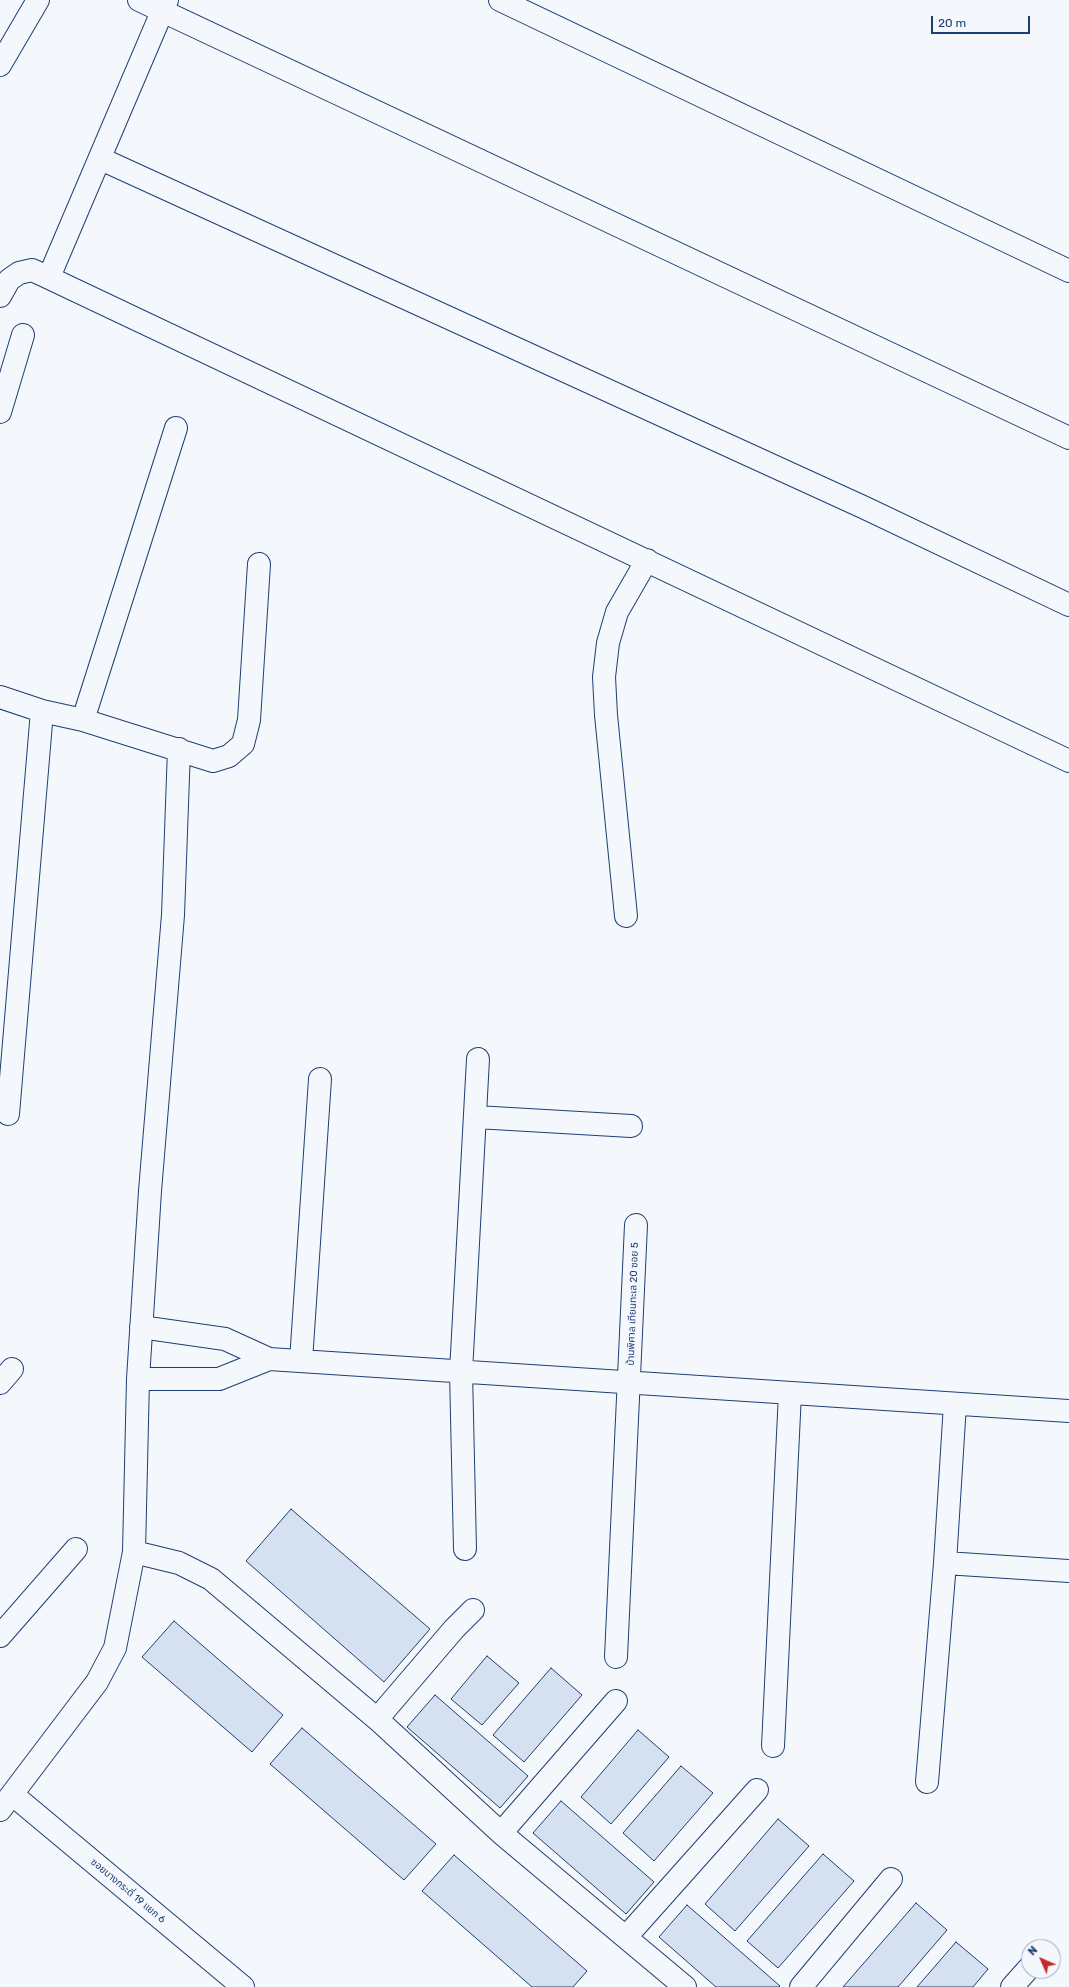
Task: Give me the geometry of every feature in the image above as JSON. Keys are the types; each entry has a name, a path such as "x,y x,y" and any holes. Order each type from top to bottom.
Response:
{"street":[{"path":"0,65 38,0"},
{"path":"139,0 165,5 1069,438"},
{"path":"500,0 1069,271"},
{"path":"49,277 101,159 165,5"},
{"path":"101,159 863,507 1069,605"},
{"path":"0,296 10,280 18,273 32,270 49,277 1069,761"},
{"path":"0,412 23,335"},
{"path":"83,720 176,428"},
{"path":"626,916 606,715 604,676 608,643 617,612 647,560"},
{"path":"0,697 42,711 83,720 179,749 213,761 229,756 243,744 249,720 259,564"},
{"path":"8,1114 42,711"},
{"path":"6,1802 97,1682 115,1648 134,1552 138,1379 150,1191 173,915 179,749"},
{"path":"464,1549 461,1372 478,1059"},
{"path":"302,1361 320,1079"},
{"path":"476,1117 631,1126"},
{"name":"บ้านพิศาล เทียนทะเล 20 ซอย 5","path":"616,1657 630,1382 636,1225"},
{"path":"141,1327 224,1339 269,1359 1069,1411"},
{"path":"138,1379 219,1379 269,1359"},
{"path":"773,1746 790,1393"},
{"path":"928,1782 945,1563 955,1404"},
{"path":"0,1636 76,1549"},
{"path":"134,1552 179,1563 211,1579 377,1719 501,1833 685,1987"},
{"path":"945,1563 1069,1571"},
{"path":"377,1719 454,1629 473,1610"},
{"path":"501,1833 616,1701"},
{"path":"626,1937 757,1790"},
{"name":"ซอยบางกระดี่ 19 แยก 6","path":"6,1802 243,1987"},
{"path":"801,1987 891,1879"},
{"path":"1012,1987 1021,1977"}],"building":[{"path":"291,1509 430,1629 384,1682 246,1561"},
{"path":"174,1621 283,1715 252,1752 142,1657"},
{"path":"487,1656 519,1683 482,1725 451,1699"},
{"path":"551,1668 582,1695 524,1762 493,1735"},
{"path":"435,1695 528,1776 500,1808 407,1727"},
{"path":"302,1728 436,1844 404,1880 270,1764"},
{"path":"638,1730 669,1757 611,1824 581,1797"},
{"path":"681,1766 713,1793 654,1861 623,1833"},
{"path":"561,1801 654,1882 626,1914 533,1833"},
{"path":"778,1819 809,1846 735,1931 705,1904"},
{"path":"823,1854 854,1881 778,1968 747,1941"},
{"path":"454,1855 587,1971 573,1987 532,1987 422,1891"},
{"path":"916,1903 947,1930 898,1987 843,1987"},
{"path":"687,1905 780,1986 716,1987 659,1937"},
{"path":"956,1942 988,1969 973,1987 917,1987"}]}
